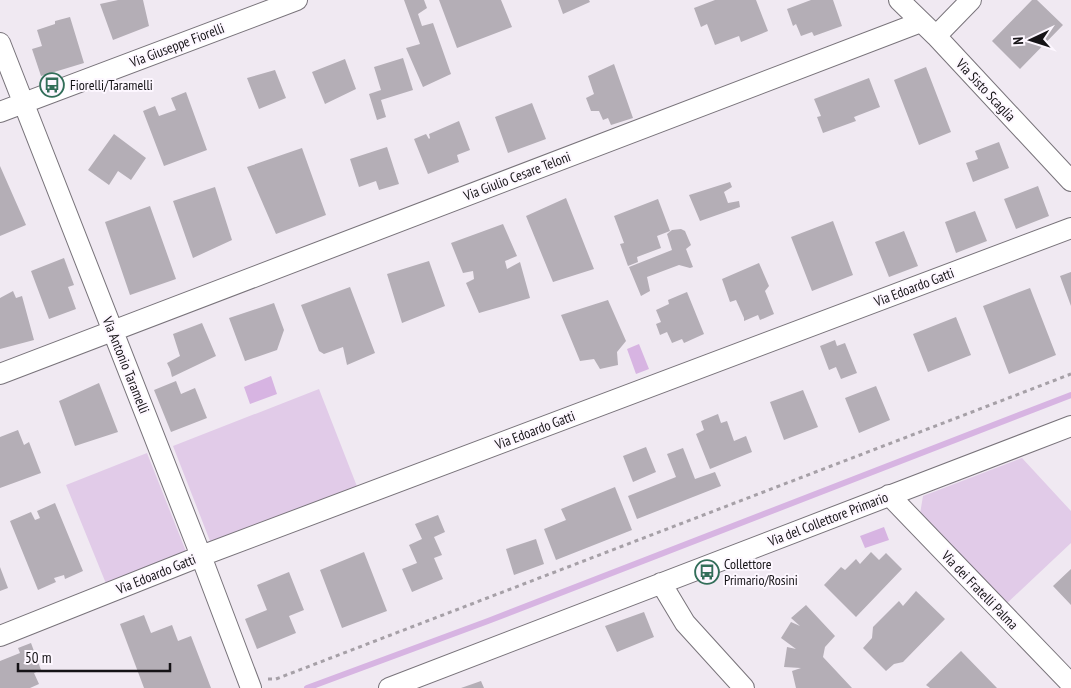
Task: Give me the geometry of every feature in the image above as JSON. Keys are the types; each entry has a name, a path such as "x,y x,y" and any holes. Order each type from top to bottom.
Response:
{"street":[{"name":"Via Giuseppe Fiorelli","path":"0,112 297,0"},
{"name":"Via Sisto Scaglia","path":"899,0 936,36 1071,181"},
{"path":"936,36 971,0"},
{"name":"Via Giulio Cesare Teloni","path":"0,374 922,22"},
{"name":"Via Antonio Taramelli","path":"0,43 250,685"},
{"name":"Via Edoardo Gatti","path":"0,636 201,556 1071,228"},
{"name":"Via del Collettore Primario","path":"389,688 416,684 661,583 1071,426"},
{"name":"Via dei Fratelli Palma","path":"889,496 1071,684"},
{"path":"661,583 685,623 744,688"}],"path":[{"path":"250,685 257,679 276,679 1071,374"}],"shaded area":[{"path":"639,344 649,369 636,374 627,349"},
{"path":"271,376 277,394 250,404 244,387"},
{"path":"319,389 358,489 212,546 173,446"},
{"path":"147,453 187,554 107,586 66,485"},
{"path":"1022,458 1071,511 1071,543 1005,605 920,514 923,496"},
{"path":"884,527 889,540 865,548 860,536"}],"building":[{"path":"118,0 143,0 149,26 113,40 100,4"},
{"path":"404,0 424,0 427,8 418,14 422,26 433,23 451,74 423,87 406,48 420,44"},
{"path":"439,0 501,0 512,27 457,48"},
{"path":"558,0 589,0 590,2 563,14"},
{"path":"715,0 756,0 768,31 741,42 739,36 715,45 707,24 701,27 694,8"},
{"path":"811,0 833,0 842,26 814,36 812,32 801,36 796,24 793,26 787,9"},
{"path":"1032,0 1037,0 1063,25 1020,69 992,41"},
{"path":"70,17 84,63 41,76 32,49 42,46 37,30 55,24 55,21"},
{"path":"403,58 413,90 381,100 386,117 377,120 369,94 381,90 374,67"},
{"path":"345,59 356,89 325,104 312,72"},
{"path":"614,64 633,118 611,125 608,118 603,120 599,111 591,111 586,98 594,94 588,76"},
{"path":"926,67 951,132 919,145 894,80"},
{"path":"275,70 286,98 259,109 247,78"},
{"path":"869,78 880,107 854,117 856,121 823,133 817,117 821,116 814,99"},
{"path":"186,92 207,150 164,166 143,111 155,106 159,116 176,110 171,98"},
{"path":"532,103 546,139 508,153 495,117"},
{"path":"459,121 470,150 457,155 459,162 428,174 414,139 426,134 429,139 429,134"},
{"path":"114,134 146,158 131,180 118,171 109,185 88,170"},
{"path":"999,142 1009,168 973,182 966,163 978,159 975,151"},
{"path":"387,147 399,184 379,190 376,181 359,187 350,159"},
{"path":"302,148 326,215 276,234 247,167"},
{"path":"0,166 26,225 0,236"},
{"path":"730,182 732,187 724,192 728,203 739,201 740,207 700,221 689,195"},
{"path":"1038,186 1049,216 1016,229 1004,199"},
{"path":"215,187 232,240 193,258 173,201"},
{"path":"566,198 594,269 553,282 526,216"},
{"path":"658,199 670,231 657,236 661,248 637,257 638,262 628,266 620,244 624,243 614,216"},
{"path":"150,206 176,279 130,295 105,222"},
{"path":"975,211 987,241 956,253 945,222"},
{"path":"833,221 853,275 812,291 791,237"},
{"path":"503,224 517,256 505,261 507,269 520,262 530,298 479,313 466,283 474,279 473,271 463,273 451,243"},
{"path":"681,229 685,231 691,245 686,249 693,267 679,265 647,277 650,291 641,296 629,267 672,250 667,234 672,230"},
{"path":"904,231 918,266 889,277 875,242"},
{"path":"64,258 74,285 68,287 76,309 49,319 31,271"},
{"path":"429,261 445,306 402,323 387,274"},
{"path":"759,263 769,286 765,291 774,314 760,320 758,315 744,321 736,300 730,302 722,279"},
{"path":"1071,272 1071,306 1060,276"},
{"path":"350,287 375,353 347,365 343,347 324,354 319,351 301,305"},
{"path":"1030,288 1056,355 1009,374 983,306"},
{"path":"13,291 16,298 22,296 34,340 0,349 0,298"},
{"path":"687,292 704,334 684,343 682,339 672,343 667,332 660,335 656,324 661,322 656,310 669,304 668,300"},
{"path":"608,300 626,341 617,352 618,365 600,369 594,359 580,361 561,315"},
{"path":"274,303 284,330 277,350 245,361 229,318"},
{"path":"956,317 971,355 928,372 913,334"},
{"path":"202,323 216,356 172,377 167,363 180,356 173,334"},
{"path":"835,340 837,346 845,343 857,373 841,379 836,367 829,370 820,346"},
{"path":"176,381 181,394 195,388 207,418 171,432 154,390"},
{"path":"99,383 118,432 75,446 59,401"},
{"path":"876,386 890,420 859,433 845,398"},
{"path":"803,390 818,427 784,440 770,402"},
{"path":"718,414 721,423 727,421 734,441 746,436 752,452 710,469 696,434 704,430 701,421"},
{"path":"18,430 24,445 29,442 41,473 0,488 0,437"},
{"path":"646,447 656,472 633,482 623,456"},
{"path":"683,448 695,479 715,472 721,486 637,519 628,496 676,477 667,454"},
{"path":"615,487 632,530 556,560 544,529 566,520 561,509"},
{"path":"55,503 83,571 65,579 64,575 54,578 56,582 38,590 10,521 31,512 35,520 40,518 37,511"},
{"path":"438,515 445,532 434,537 442,555 434,558 443,579 412,592 402,569 417,563 409,545 422,539 415,524"},
{"path":"536,539 544,564 514,575 506,549"},
{"path":"364,552 387,611 342,628 320,570"},
{"path":"871,552 879,560 886,553 902,569 856,617 824,585 841,567 845,570 856,559 860,564"},
{"path":"0,567 8,588 0,591"},
{"path":"1071,569 1071,605 1053,586"},
{"path":"289,572 304,610 289,616 296,633 257,649 245,619 267,610 257,585"},
{"path":"916,591 945,619 903,662 894,664 886,671 863,648 872,638 873,627 899,601 903,606"},
{"path":"806,605 835,636 825,647 823,657 852,688 796,688 792,671 801,668 784,667 787,647 796,649 781,638 791,622 800,626 791,618"},
{"path":"644,612 654,637 617,652 605,626"},
{"path":"144,615 151,633 172,625 178,641 191,636 211,688 144,688 120,624"},
{"path":"31,643 41,670 34,673 39,684 30,688 0,688 0,661 20,653 18,648"},
{"path":"961,651 997,688 930,688 926,685"},
{"path":"481,681 484,688 461,688"}],"waterway":[{"path":"307,688 488,621 1071,395"}],"place":[{"name":"Fiorelli/Taramelli","path":"52,85"},
{"name":"Collettore Primario/Rosini","path":"707,572"}]}
